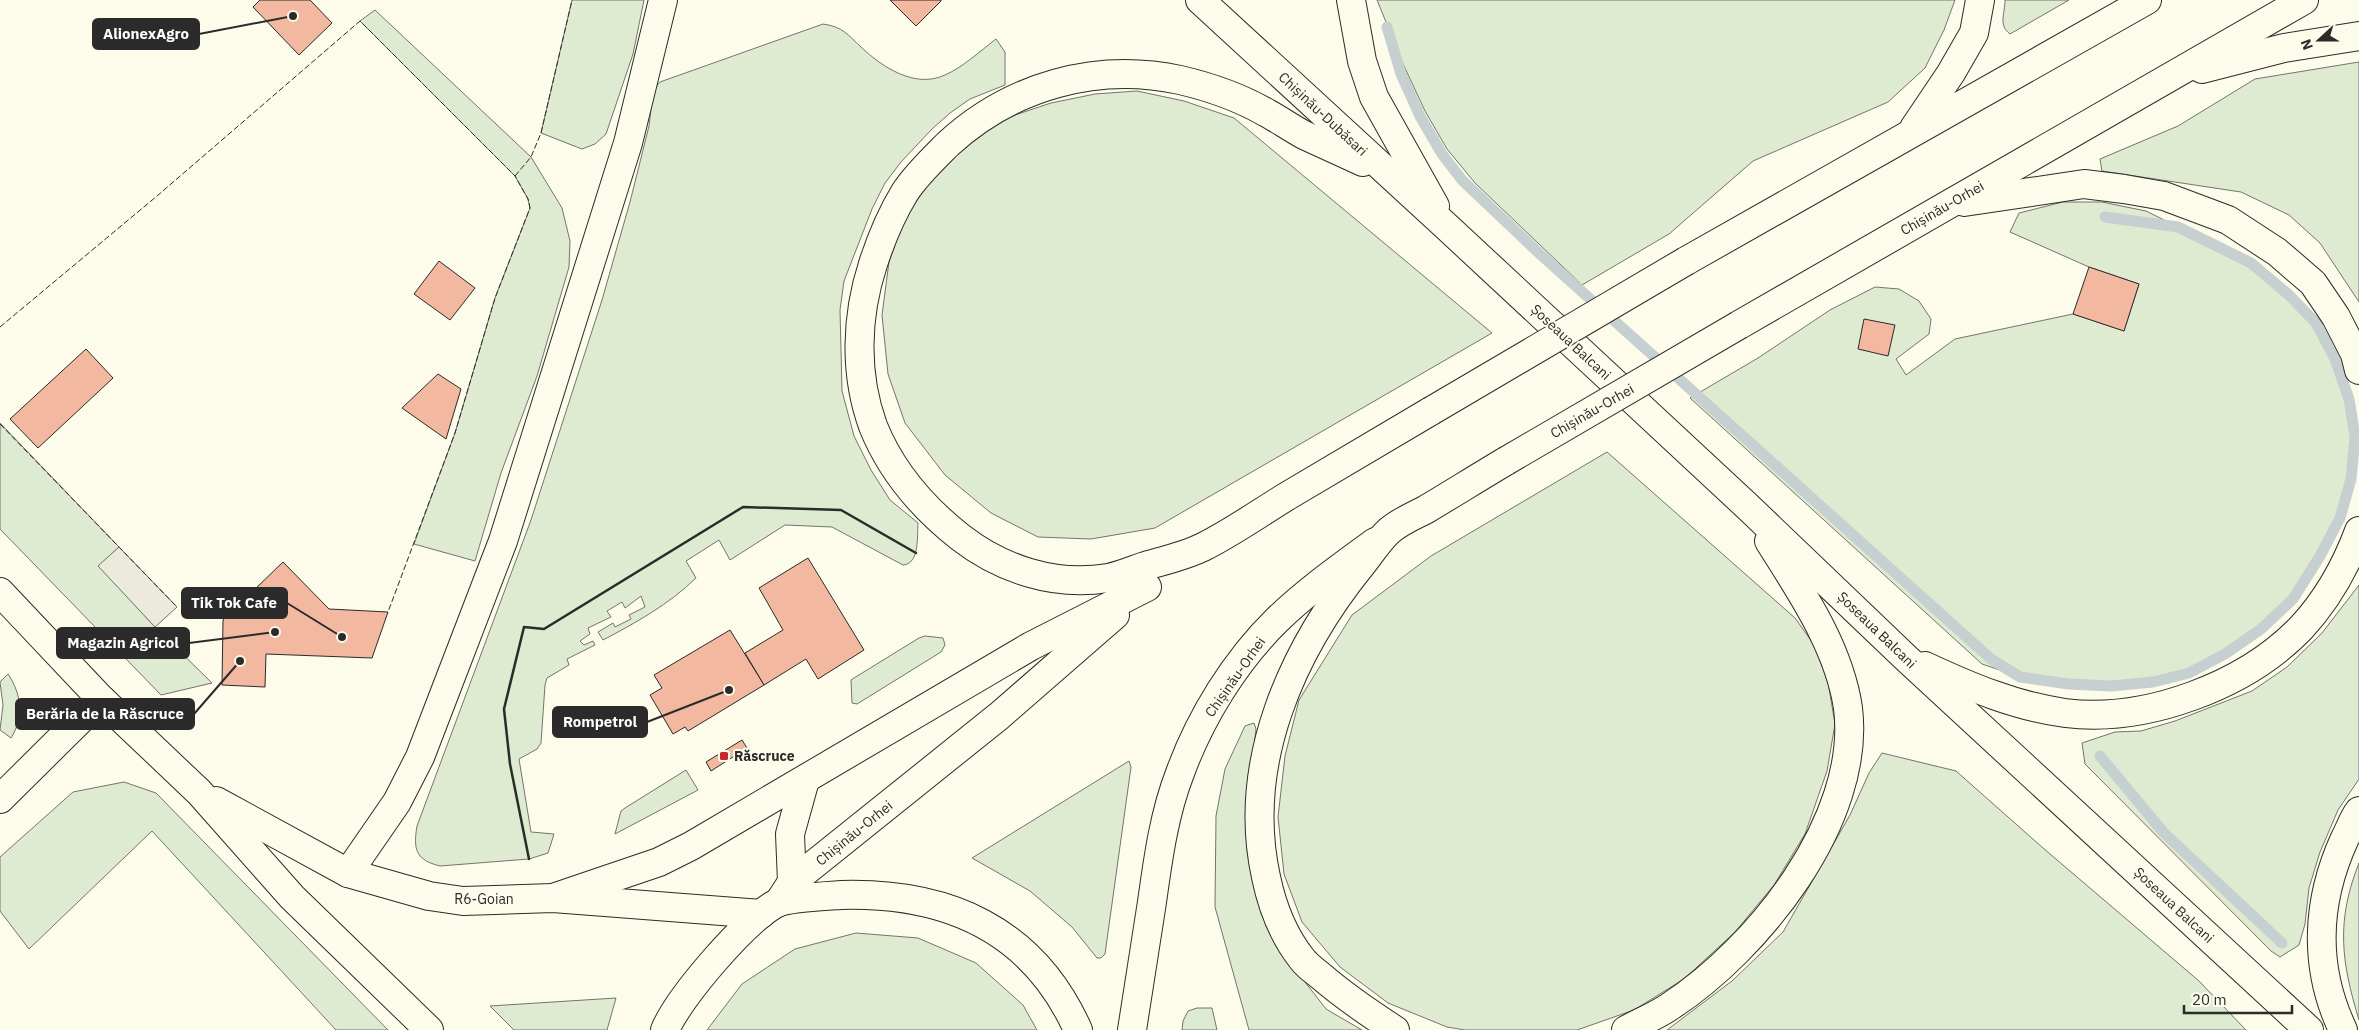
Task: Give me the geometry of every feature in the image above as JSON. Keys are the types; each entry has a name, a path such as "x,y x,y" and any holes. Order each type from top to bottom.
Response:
{"main road":[{"path":"348,873 397,802 420,757 503,541 628,143 663,0"},
{"name":"Chișinău-Dubăsari","path":"1200,0 1447,227"},
{"path":"1351,0 1362,61 1374,97 1447,227"},
{"path":"1910,134 1951,73 1974,33 1980,0"},
{"name":"Chișinău-Orhei","path":"665,1030 688,992 716,959 777,899 999,716 1147,587 1200,548 1686,261 2147,0"},
{"name":"Chișinău-Orhei","path":"1132,1030 1159,855 1168,812 1180,773 1197,733 1218,697 1246,656 1276,621 1314,588 1390,530 1947,205 2304,0"},
{"path":"2170,77 2284,48 2359,36"},
{"path":"1200,548 1108,578 1065,580 1038,576 1004,564 975,549 918,500 898,473 873,425 860,369 859,333 866,284 884,231 906,191 931,160 967,127 1015,97 1063,80 1110,73 1178,80 1226,94 1265,111 1301,133 1387,173"},
{"path":"1947,205 2084,184 2164,196 2228,220 2277,252 2313,283 2336,317 2355,354 2359,370"},
{"name":"Șoseaua Balcani","path":"1447,227 1747,506 1906,658 2309,1030"},
{"path":"1626,1030 1669,1007 1712,973 1763,925 1809,862 1832,809 1842,779 1848,742 1848,708 1840,674 1825,636 1801,592 1747,506"},
{"path":"1390,530 1348,580 1324,616 1299,660 1283,694 1268,743 1260,788 1260,824 1263,862 1271,900 1283,929 1302,959 1350,1002 1395,1030"},
{"path":"1906,658 1992,695 2066,713 2102,714 2139,710 2177,701 2220,685 2255,666 2301,628 2329,592 2349,556 2359,530"},
{"path":"553,898 659,862 805,780 1031,646 1147,587"},
{"name":"R6-Goian","path":"0,592 101,700 199,792 292,897 429,1030"},
{"path":"0,799 101,700"},
{"path":"777,899 790,834 805,780"},
{"name":"R6-Goian","path":"199,792 348,873 429,896 462,902 553,898 777,899 871,894 917,901 954,911 989,925 1014,944 1036,965 1056,989 1078,1030"},
{"path":"2343,1030 2331,1005 2326,986 2322,954 2323,911 2335,860 2359,811"}],"green space":[{"path":"572,0 644,0 633,54 606,134 595,144 582,149 541,133"},
{"path":"1377,0 1955,0 1944,30 1925,68 1888,102 1753,161 1669,234 1582,285 1475,183 1447,149 1425,111"},
{"path":"2005,0 2069,0 2010,34 2006,31 2003,23"},
{"path":"375,10 531,157 562,208 570,241 569,267 537,376 501,473 475,561 414,544 455,433 495,298 530,208 528,199 515,176 360,21"},
{"path":"823,24 844,32 879,62 911,78 934,79 952,72 996,39 1005,52 1005,85 970,99 950,113 901,162 885,183 872,209 844,281 840,310 842,391 854,436 871,470 890,500 918,523 915,554 912,560 903,565 832,527 785,525 730,560 719,540 686,561 696,578 685,588 652,612 603,640 598,632 613,623 615,627 631,619 629,615 645,607 641,596 625,608 622,602 607,611 611,617 588,628 590,634 580,641 584,645 593,641 595,645 567,659 569,665 547,678 541,743 537,749 519,759 531,832 554,834 548,853 529,859 440,866 432,864 421,857 416,848 417,826 531,520 602,300 649,126 653,90 660,82"},
{"path":"2359,62 2359,302 2320,243 2289,215 2241,192 2102,171 2100,159 2178,126 2255,79"},
{"path":"1137,91 1184,101 1234,118 1492,333 1155,528 1091,539 1038,537 991,513 945,475 905,423 888,374 882,315 889,262 904,220 928,184 965,146 1003,119 1051,103 1095,94"},
{"path":"2063,202 2102,202 2146,211 2251,263 2289,295 2316,323 2335,359 2349,399 2355,437 2351,479 2340,518 2320,556 2293,599 2261,629 2225,654 2189,673 2153,682 2111,686 2020,677 1982,664 1690,398 1758,358 1830,310 1875,287 1899,289 1919,301 1931,319 1929,334 1896,359 1906,375 1955,339 2073,314 2124,331 2139,284 2089,267 2010,232 2019,213"},
{"path":"0,423 119,547 99,566 155,627 212,683 161,695 0,529"},
{"path":"1607,452 1795,618 1815,646 1828,682 1835,724 1827,771 1805,834 1774,885 1735,932 1684,979 1634,1010 1577,1030 1465,1030 1447,1027 1388,1003 1340,967 1302,922 1284,874 1278,817 1285,756 1299,700 1352,615 1431,556"},
{"path":"2359,585 2359,779 2338,810 2320,852 2309,888 2305,924 2299,945 2280,957 2271,951 2085,764 2082,743 2115,732 2141,731 2175,721 2252,691 2287,667 2322,633"},
{"path":"925,636 943,638 945,645 941,652 857,704 852,703 851,680"},
{"path":"8,674 19,698 20,706 18,722 11,738 0,730 3,705 0,682"},
{"path":"1254,723 1256,729 1246,821 1251,863 1288,960 1326,1009 1362,1030 1249,1030 1215,907 1216,816 1225,769 1245,726"},
{"path":"1882,753 1956,771 2199,981 2246,1030 1667,1030 1732,981 1783,932 1850,815 1869,773"},
{"path":"1129,761 1131,767 1105,954 1101,958 1097,958 1072,927 1030,891 972,858"},
{"path":"686,770 698,790 615,834 621,811"},
{"path":"124,782 156,793 388,1030 336,1030 152,831 29,949 0,911 0,857 73,792"},
{"path":"2359,863 2359,1020 2345,960 2344,923 2352,884"},
{"path":"856,933 918,938 976,963 1023,1005 1037,1030 707,1030 742,984 795,949"},
{"path":"616,998 607,1030 514,1030 490,1006"},
{"path":"1197,1008 1212,1008 1217,1030 1182,1030 1183,1021 1188,1011"}],"shaded area":[{"path":"119,547 177,607 155,627 98,566"}],"building":[{"path":"260,0 310,0 332,23 299,55 253,7"},
{"path":"890,0 941,0 941,1 916,26"},
{"path":"439,261 475,288 450,320 414,294"},
{"path":"2089,267 2139,284 2124,331 2073,314"},
{"path":"1864,319 1895,325 1888,356 1858,349"},
{"path":"86,349 113,378 38,448 10,419"},
{"path":"438,374 461,389 446,439 402,408"},
{"path":"808,558 864,650 818,679 806,659 764,685 745,653 783,630 759,588"},
{"path":"283,562 329,609 388,612 372,658 266,654 265,687 222,685 223,620"},
{"path":"730,630 764,685 688,731 685,727 673,734 650,695 662,688 654,675"},
{"path":"742,740 747,748 711,771 706,762"}],"waterway":[{"path":"1387,27 1401,74 1420,116 1442,154 1462,180 1540,254 1991,659 2020,677 2069,684 2111,686 2153,682 2189,673 2225,654 2261,629 2293,599 2320,556 2340,518 2351,479 2355,437 2349,399 2335,359 2316,323 2289,295 2251,263 2178,227 2105,217"},
{"path":"2100,756 2164,833 2282,943"}],"fence":[{"path":"515,176 531,157 541,133 572,0"},
{"path":"0,327 157,196 360,21 515,176 528,199 530,208 495,298 455,433 388,612"},
{"path":"0,424 177,607"}],"wall":[{"path":"529,859 510,764 504,709 524,627 544,629 743,507 841,510 916,553"}],"place":[{"name":"AlionexAgro","path":"293,16"},
{"name":"Magazin Agricol","path":"275,632"},
{"name":"Tik Tok Cafe","path":"342,637"},
{"name":"Berăria de la Răscruce","path":"240,661"},
{"name":"Rompetrol","path":"729,690"},
{"name":"Răscruce","path":"724,756"}]}
